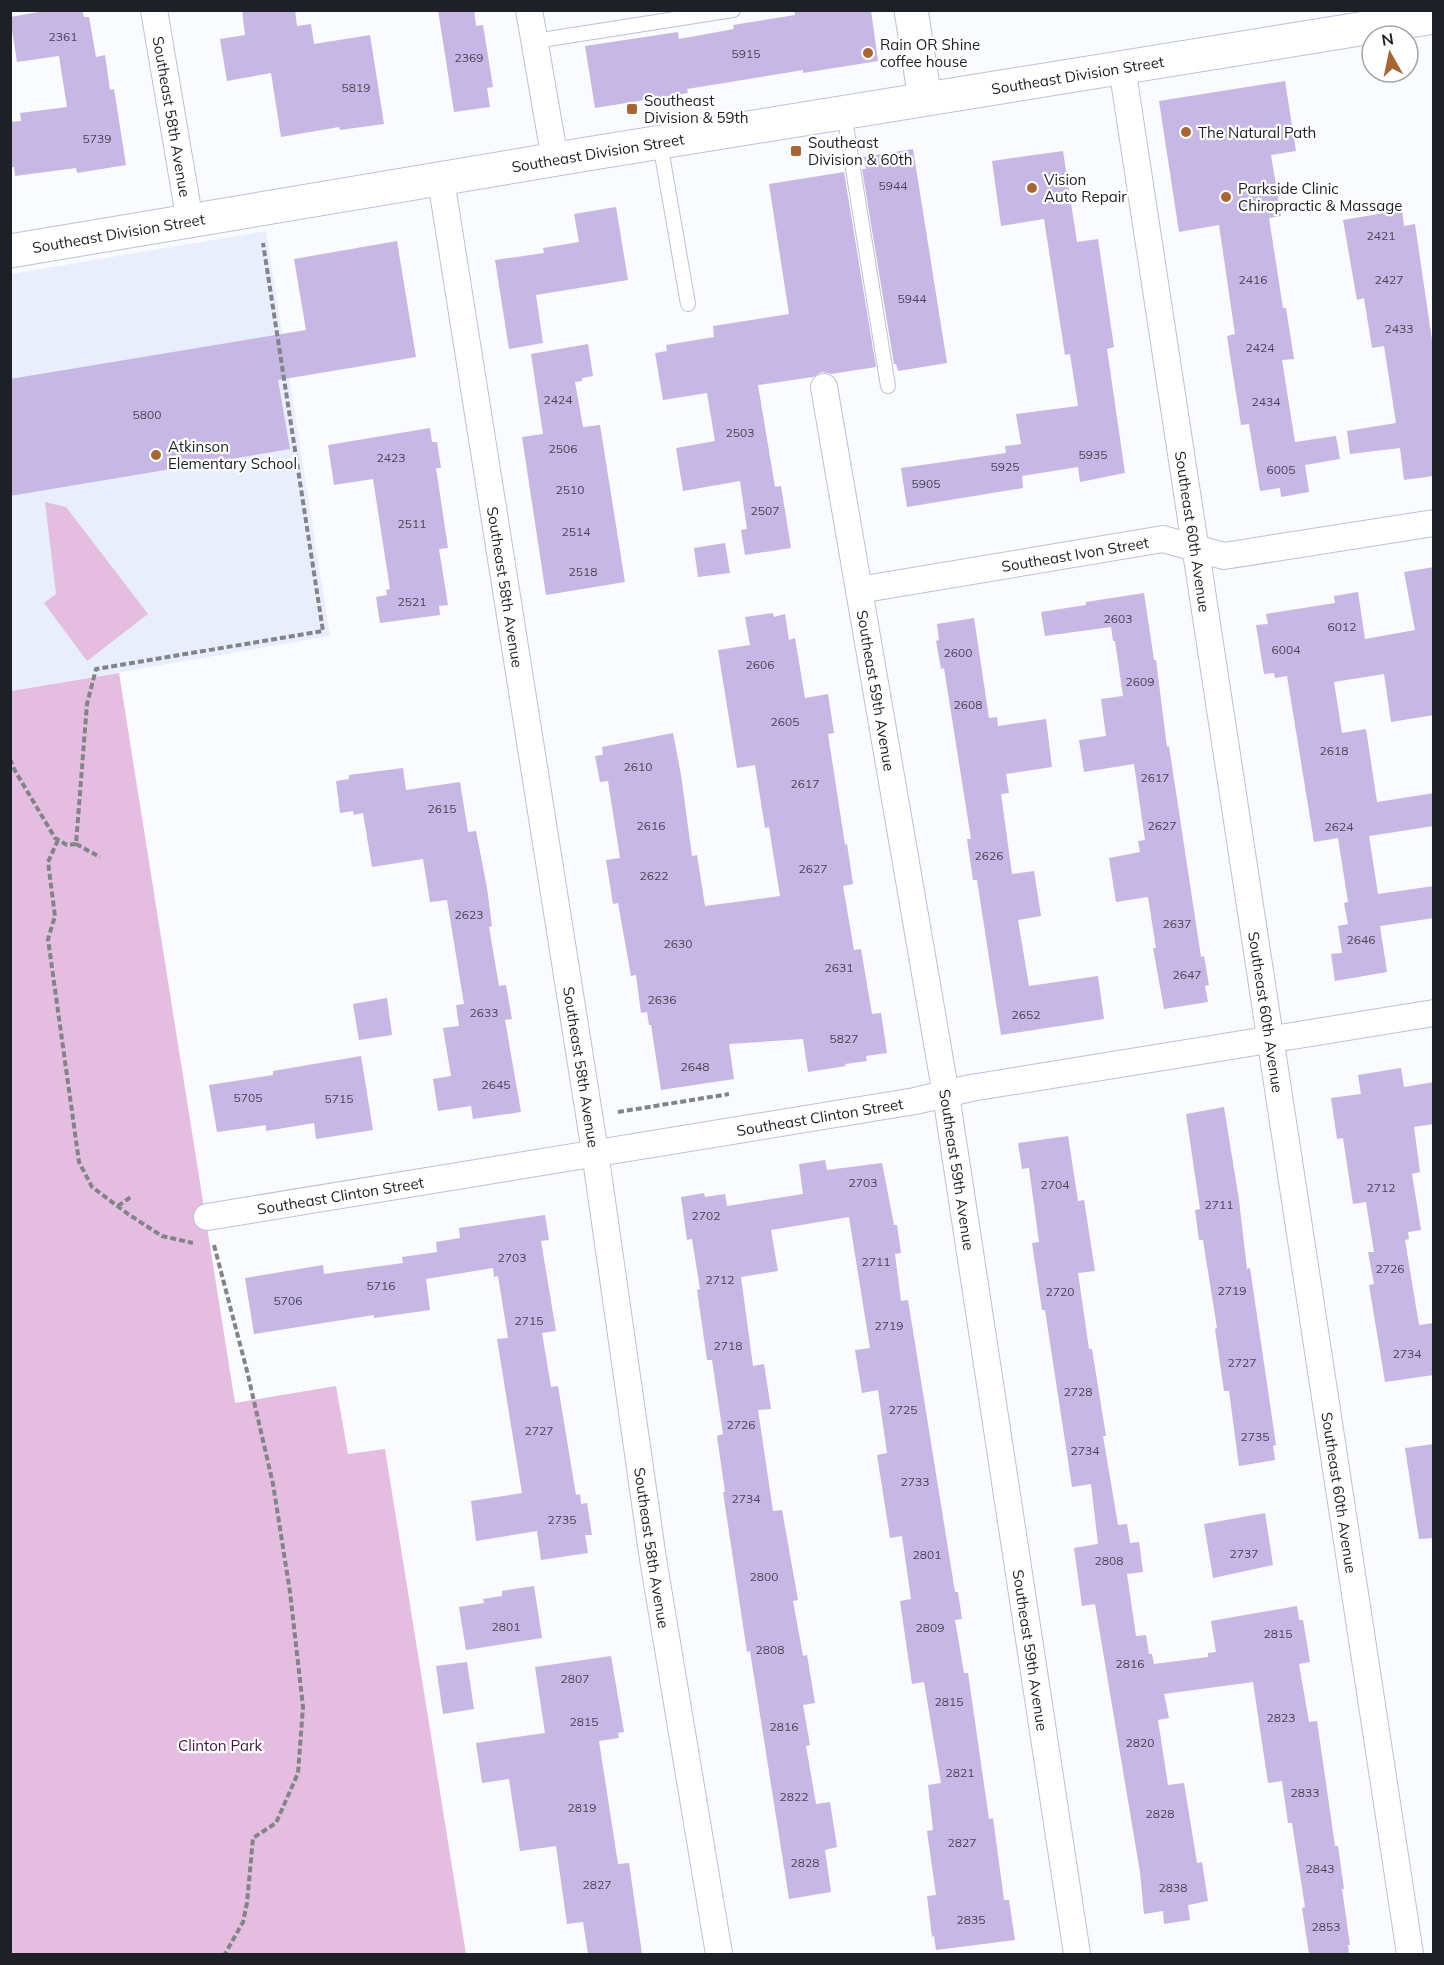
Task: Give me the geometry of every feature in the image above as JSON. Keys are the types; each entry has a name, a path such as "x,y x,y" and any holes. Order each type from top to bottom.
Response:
{"main road":[{"path":"911,10 925,99"},
{"name":"Southeast Division Street","path":"10,251 1122,68 1368,19 1434,17"}],"street":[{"name":"Southeast 58th Avenue","path":"154,10 190,222"},
{"path":"530,10 555,160"},
{"name":"Southeast 60th Avenue","path":"1122,68 1410,1954"},
{"name":"Southeast 58th Avenue","path":"441,180 595,1152 653,1559 719,1954"},
{"name":"Southeast 59th Avenue","path":"824,387 946,1095 1077,1954"},
{"name":"Southeast Ivon Street","path":"859,590 1163,539 1224,556 1434,523"},
{"name":"Southeast Clinton Street","path":"207,1217 946,1095 970,1088 1434,1013"}],"lane":[{"path":"535,41 733,10"},
{"path":"844,113 888,386"},
{"path":"660,143 688,304"}],"path":[{"path":"76,844 87,704 96,669 323,631 263,243"},
{"path":"10,759 55,838 67,845 76,844 100,857"},
{"path":"58,840 48,862 55,916 48,939 79,1162 92,1187 118,1206 162,1236 198,1244"},
{"path":"618,1113 729,1094"},
{"path":"118,1206 132,1196"},
{"path":"206,1244 214,1243 273,1484 290,1592 303,1707 298,1773 276,1823 253,1838 243,1922 225,1954"}],"shaded area":[{"name":"Atkinson Elementary School","path":"266,231 330,636 11,691 11,274"}],"green space":[{"path":"45,502 66,507 148,614 87,661 44,603 56,594"},
{"name":"Clinton Park","path":"119,673 235,1403 336,1386 348,1454 385,1449 466,1954 11,1954 11,691"}],"building":[{"path":"50,10 82,10 84,17 89,17 96,57 105,55 110,90 114,89 126,165 77,173 76,168 15,176 14,167 10,167 10,122 21,121 20,113 67,107 59,56 17,62 10,17"},
{"path":"242,10 295,10 297,26 311,24 314,44 370,35 384,124 340,130 339,127 281,137 271,73 227,81 220,39 245,35"},
{"path":"438,10 474,10 476,26 483,25 493,87 487,88 490,107 454,112"},
{"path":"794,10 871,10 878,61 803,73 803,70 687,89 688,93 595,108 585,46 678,32 679,39 734,29 733,25 795,15"},
{"path":"1285,81 1296,151 1271,155 1281,216 1269,218 1283,308 1286,308 1294,359 1282,360 1295,442 1336,436 1340,459 1305,465 1309,492 1281,497 1280,488 1260,491 1249,424 1241,425 1227,336 1235,334 1219,225 1179,232 1159,101"},
{"path":"913,149 947,363 898,371 894,364 862,169 866,169 864,157"},
{"path":"1063,151 1077,242 1098,239 1114,347 1107,349 1125,473 1080,482 1078,467 1022,476 1023,488 907,507 901,468 1006,453 1005,446 1021,444 1016,414 1078,406 1070,354 1065,355 1044,219 1001,226 992,161"},
{"path":"844,172 876,367 831,374 822,372 813,377 758,385 775,487 781,486 791,548 745,555 741,530 747,529 740,481 683,491 676,448 715,441 707,393 663,400 655,353 667,351 666,345 714,337 713,326 789,314 769,184"},
{"path":"616,207 628,280 536,295 543,343 509,349 495,260 544,253 543,248 579,242 574,214"},
{"path":"1402,210 1404,226 1415,224 1434,354 1434,476 1404,480 1400,448 1350,454 1347,431 1396,423 1384,346 1372,348 1364,298 1357,300 1343,220"},
{"path":"397,241 416,357 278,380 290,449 10,496 10,379 306,330 294,259"},
{"path":"588,344 593,376 575,382 583,427 600,425 625,582 546,595 522,437 543,434 531,354"},
{"path":"430,428 432,442 437,442 441,468 436,468 448,548 439,549 448,605 439,606 440,615 380,623 376,597 387,595 386,590 390,589 373,479 334,485 328,445"},
{"path":"725,543 730,573 698,577 694,548"},
{"path":"1434,567 1434,715 1391,722 1384,674 1334,682 1342,733 1366,729 1377,802 1434,793 1434,826 1369,836 1378,894 1434,886 1434,918 1380,926 1387,972 1335,981 1331,954 1342,953 1338,926 1348,924 1344,903 1348,902 1338,838 1314,842 1287,676 1275,678 1274,673 1264,674 1256,625 1268,624 1266,614 1335,603 1334,596 1358,592 1365,639 1415,630 1404,572"},
{"path":"1144,593 1201,957 1204,956 1209,985 1205,986 1208,1002 1164,1009 1153,948 1156,948 1148,897 1116,902 1109,858 1140,852 1138,841 1145,840 1134,764 1084,772 1079,740 1106,736 1101,699 1123,696 1111,627 1045,636 1041,612"},
{"path":"773,613 774,617 785,614 789,640 795,638 805,698 828,694 834,733 828,734 853,884 843,886 854,950 861,949 872,1014 881,1013 887,1053 866,1056 867,1061 808,1072 803,1039 729,1044 734,1079 661,1090 651,1025 649,1025 647,1012 641,1013 636,975 631,976 618,903 613,904 606,860 620,858 608,781 600,782 595,756 603,755 602,747 673,733 692,856 697,855 705,906 780,896 769,827 765,828 755,765 737,768 718,650 750,645 745,617"},
{"path":"974,618 989,718 997,717 998,726 1046,719 1052,767 1006,774 1009,793 1001,794 1012,874 1034,871 1041,916 1018,920 1029,986 1098,976 1104,1019 1001,1035 977,880 973,880 967,839 971,839 944,668 941,669 936,641 939,640 937,624"},
{"path":"403,768 406,790 460,782 468,832 476,831 487,888 492,926 489,927 499,986 506,985 512,1019 505,1020 521,1112 473,1119 471,1106 438,1111 433,1079 451,1076 443,1028 459,1026 456,1005 464,1004 447,900 430,902 423,859 372,867 363,813 354,815 353,811 340,813 336,781 349,779 349,775"},
{"path":"387,998 392,1035 359,1040 353,1004"},
{"path":"361,1056 373,1130 316,1139 314,1123 266,1131 266,1125 217,1132 209,1085 273,1075 273,1071"},
{"path":"1401,1068 1404,1087 1434,1082 1434,1124 1414,1127 1420,1172 1412,1174 1421,1230 1408,1232 1409,1239 1405,1240 1419,1325 1434,1323 1434,1375 1385,1382 1369,1285 1374,1284 1368,1252 1374,1252 1366,1202 1353,1204 1343,1138 1337,1139 1331,1098 1361,1094 1358,1075"},
{"path":"1224,1107 1247,1269 1250,1268 1276,1445 1273,1446 1275,1460 1239,1466 1229,1391 1224,1391 1203,1240 1199,1240 1195,1210 1200,1209 1186,1114"},
{"path":"1068,1136 1078,1201 1084,1200 1095,1271 1078,1273 1089,1349 1092,1349 1106,1436 1103,1436 1118,1525 1127,1524 1130,1543 1139,1542 1143,1572 1127,1574 1136,1636 1146,1635 1149,1654 1152,1654 1154,1664 1208,1657 1208,1653 1216,1652 1211,1621 1297,1606 1299,1620 1303,1620 1310,1662 1299,1664 1309,1722 1317,1721 1335,1846 1338,1846 1344,1889 1342,1889 1350,1945 1348,1945 1349,1954 1309,1954 1302,1908 1305,1907 1292,1823 1288,1823 1282,1781 1268,1783 1253,1682 1164,1694 1169,1718 1158,1720 1168,1785 1184,1783 1197,1863 1202,1862 1208,1901 1188,1905 1190,1920 1164,1924 1163,1911 1144,1914 1140,1872 1095,1604 1082,1606 1074,1548 1098,1544 1091,1484 1072,1487 1045,1310 1042,1310 1032,1243 1039,1242 1029,1168 1022,1169 1018,1143"},
{"path":"825,1160 827,1170 882,1163 894,1225 897,1225 901,1253 895,1254 901,1301 908,1300 955,1592 958,1592 962,1619 955,1620 964,1673 968,1673 989,1819 993,1818 1004,1900 1009,1900 1015,1940 936,1950 934,1936 932,1937 927,1896 936,1895 927,1831 933,1830 928,1785 941,1783 924,1682 912,1684 900,1601 911,1599 902,1536 890,1538 877,1455 887,1453 878,1390 862,1393 855,1350 870,1348 849,1217 771,1230 778,1271 741,1277 753,1366 764,1364 771,1409 758,1410 773,1511 782,1510 798,1600 793,1601 803,1656 807,1655 815,1703 803,1705 810,1745 806,1746 816,1804 830,1802 837,1847 825,1850 831,1892 789,1899 750,1651 747,1652 723,1492 725,1492 717,1436 723,1434 712,1360 707,1360 697,1290 700,1289 692,1239 687,1240 681,1197 704,1193 705,1197 725,1194 727,1206 803,1194 799,1164"},
{"path":"545,1215 549,1240 541,1241 556,1331 542,1333 551,1387 558,1386 576,1495 580,1494 581,1504 587,1503 592,1535 585,1535 588,1553 541,1560 537,1531 476,1541 471,1501 522,1493 497,1339 508,1338 498,1276 494,1277 493,1268 426,1279 430,1310 374,1318 374,1315 254,1334 245,1278 323,1265 324,1274 403,1263 402,1257 437,1252 436,1242 460,1238 459,1228"},
{"path":"1434,1444 1434,1538 1419,1539 1405,1448"},
{"path":"1265,1513 1273,1565 1213,1578 1204,1524"},
{"path":"534,1586 542,1638 466,1650 459,1607 484,1603 483,1599 502,1596 502,1591"},
{"path":"611,1656 624,1732 618,1733 619,1738 599,1741 618,1864 629,1863 642,1954 588,1954 583,1922 567,1924 556,1846 520,1851 509,1779 482,1783 476,1743 545,1733 535,1667"},
{"path":"467,1662 474,1709 443,1714 436,1666"}],"place":[{"name":"Rain OR Shine coffee house","path":"868,53"},
{"name":"Southeast Division & 59th","path":"632,109"},
{"name":"The Natural Path","path":"1186,132"},
{"name":"Southeast Division & 60th","path":"796,151"},
{"name":"Vision Auto Repair","path":"1032,188"},
{"name":"Parkside Clinic Chiropractic & Massage","path":"1226,197"},
{"name":"Atkinson Elementary School","path":"156,455"}]}
